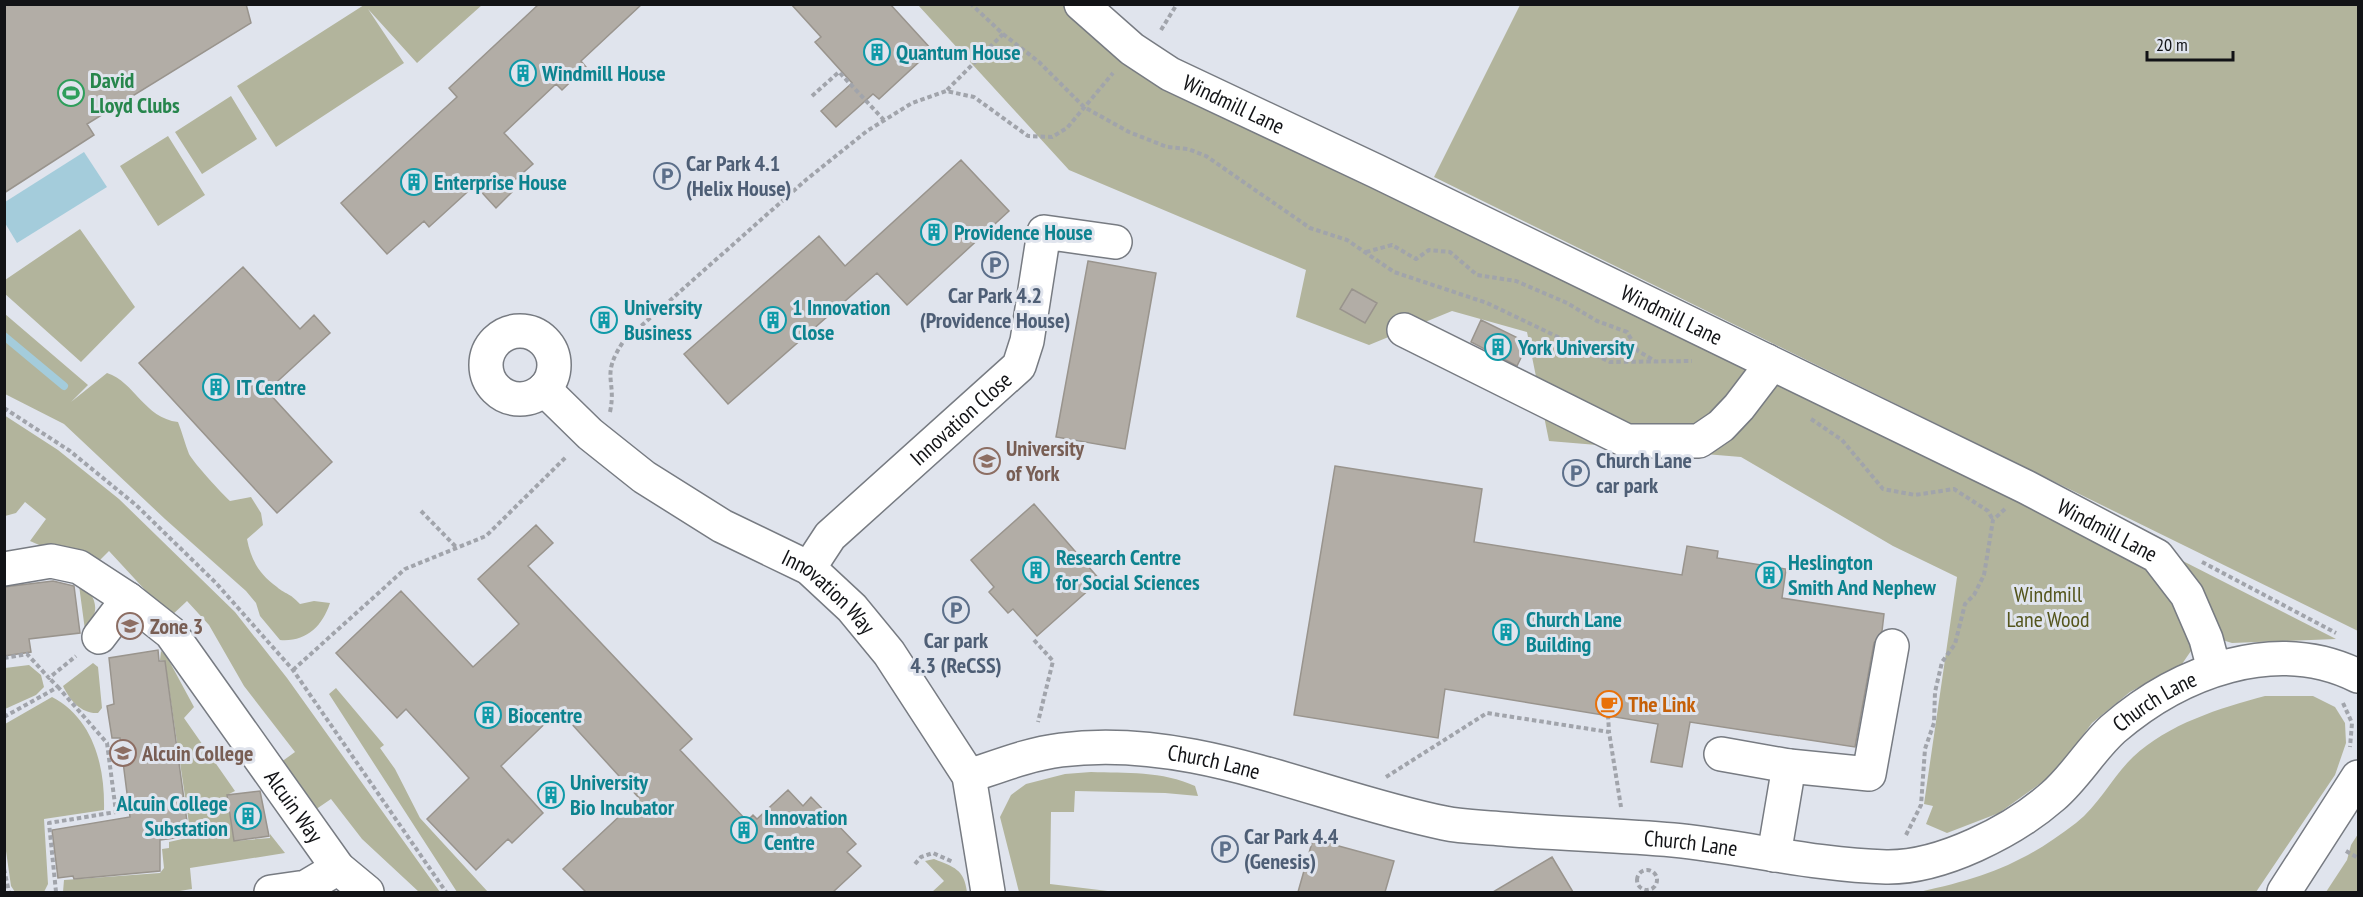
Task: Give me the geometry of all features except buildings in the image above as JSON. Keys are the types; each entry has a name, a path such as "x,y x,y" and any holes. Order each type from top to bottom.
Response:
{"street":[{"name":"Windmill Lane","path":"1081,4 1132,49 1170,74 1376,171 2026,487 2157,556 2187,595 2206,639 2214,669"},
{"name":"Innovation Close","path":"809,568 830,536 1019,366 1027,341 1044,232 1115,242"},
{"path":"1404,330 1627,441 1699,441 1721,426 1739,407 1772,365 1767,361"},
{"name":"Innovation Way","path":"544,389 590,434 644,477 722,526 809,568 852,608 889,653 969,776 988,892"},
{"name":"Alcuin Way","path":"4,569 51,561 79,567 128,599 171,633 338,868 367,892"},
{"path":"99,637 128,599"},
{"path":"1721,754 1790,766 1869,774 1892,646"},
{"name":"Church Lane","path":"969,776 1030,755 1092,747 1158,748 1224,763 1447,824 1675,840 1834,865 1892,867 1922,862 1972,846 2011,826 2054,795 2112,730 2151,701 2214,669 2248,661 2292,657 2333,665 2349,687"},
{"path":"2284,892 2353,765"},
{"path":"1774,855 1790,766"},
{"path":"271,892 306,887 338,868"}],"path":[{"path":"971,4 1039,62 1084,107 1129,132 1167,147 1188,149 1206,156 1310,228 1347,240 1394,272 1487,303 1610,362 1696,361"},
{"path":"293,670 405,569 486,536 610,413 613,400 608,375 612,359 623,342 807,179 884,120 912,103 946,91 1004,34"},
{"path":"946,91 974,96 1028,136 1052,137 1067,128 1132,49"},
{"path":"812,96 839,72 884,120"},
{"path":"1365,253 1392,245 1416,259 1429,250 1450,252 1477,275 1516,281 1567,303 1597,321 1627,333 1638,351 1658,362"},
{"path":"4,408 70,451 136,505 216,583 293,670 446,892"},
{"path":"1810,418 1842,440 1883,489 1915,495 1954,489 1988,511 1993,520"},
{"path":"1892,867 1921,805 1925,749 1934,723 1935,692 1942,662 1955,644 1965,604 1974,595 1984,575 1993,520 2026,487"},
{"path":"421,512 458,548"},
{"path":"2195,559 2338,634"},
{"path":"49,678 99,637"},
{"path":"1030,755 1053,661 1034,640"},
{"path":"4,658 27,654 107,743 116,812 49,823 56,892"},
{"path":"4,717 58,687"},
{"path":"2349,687 2353,765"},
{"path":"1351,799 1487,713 1609,732"},
{"path":"1608,715 1626,838"},
{"path":"4,869 9,892"},
{"path":"1645,869 1653,871 1657,878 1653,889 1645,891 1639,887 1636,879 1638,873 1645,869"}],"green space":[{"path":"364,5 482,5 417,63 368,9 404,63 276,147 237,86"},
{"name":"Windmill Lane Wood","path":"918,5 1089,5 1207,92 2156,557 2193,648 2182,664 2130,692 2092,723 2055,773 1999,813 1947,833 1926,824 1933,806 1924,804 1957,577 1893,546 1741,457 1549,441 1527,332 1452,311 1369,345 1296,317 1306,270 1069,170"},
{"path":"1520,5 2358,5 2358,631 1434,177"},
{"path":"231,96 257,139 202,174 175,132"},
{"path":"168,136 205,195 158,226 120,166"},
{"path":"80,229 135,307 81,362 4,293 5,280"},
{"path":"5,314 88,385 71,402 107,373 125,384 156,414 178,422 189,454 215,486 230,501 251,497 261,513 263,525 247,539 251,554 261,572 280,590 300,604 314,601 330,603 318,626 305,636 280,640 260,616 256,603 246,591 64,424 5,394"},
{"path":"4,415 58,450 119,499 235,612 287,678 440,892 419,892 362,839 331,799 312,812 277,765 295,752 244,686 209,625 187,601 170,617 109,551 92,568 30,541 46,519 25,502 16,513 5,516"},
{"path":"2175,557 2336,639 2232,643 2219,639"},
{"path":"78,578 95,603 94,615 85,630"},
{"path":"161,651 166,655 194,707 184,718 235,791 227,795 234,841 270,838 270,834 285,853 190,868 192,889 173,892 63,892 64,880 160,873 164,868 162,849 169,848 169,842 191,837 165,661 160,660"},
{"path":"93,663 98,667 102,708 98,713 92,713 77,706 63,686"},
{"path":"29,665 41,675 44,687 36,695 5,709 5,668"},
{"path":"336,688 384,745 380,748 395,769 420,818 488,892 457,892 329,694"},
{"path":"2265,696 2313,696 2335,707 2345,723 2346,743 2335,775 2256,892 1919,892 1983,875 2038,849 2084,816 2133,757 2147,745 2178,726 2230,706"},
{"path":"52,697 78,718 94,746 102,777 104,810 44,819 48,884 44,892 15,892 11,886 4,837 5,724"},
{"path":"1091,772 1157,775 1195,786 1198,796 1075,791 1074,812 1051,812 1050,884 1116,892 1019,892 1000,817 1011,795 1026,784 1065,774"},
{"path":"2358,834 2358,892 2326,892 2347,860 2351,845"},
{"path":"934,859 947,864 961,874 967,892 932,892 944,881 925,861"}],"water":[{"path":"84,152 107,187 17,243 5,223 5,202"}],"waterway":[{"path":"4,336 64,386"}],"place":[{"name":"Quantum House","path":"877,52"},
{"name":"Windmill House","path":"523,73"},
{"name":"David Lloyd Clubs","path":"71,93"},
{"name":"Car Park 4.1 (Helix House)","path":"667,176"},
{"name":"Enterprise House","path":"414,182"},
{"name":"Providence House","path":"934,232"},
{"name":"Car Park 4.2 (Providence House)","path":"995,265"},
{"name":"University Business","path":"604,320"},
{"name":"1 Innovation Close","path":"773,320"},
{"name":"York University","path":"1498,347"},
{"name":"IT Centre","path":"216,387"},
{"name":"University of York","path":"987,461"},
{"name":"Church Lane car park","path":"1576,473"},
{"name":"Research Centre for Social Sciences","path":"1036,570"},
{"name":"Heslington Smith And Nephew","path":"1769,575"},
{"name":"Car park 4.3 (ReCSS)","path":"956,610"},
{"name":"Zone 3","path":"130,626"},
{"name":"Church Lane Building","path":"1506,632"},
{"name":"The Link","path":"1609,704"},
{"name":"Biocentre","path":"488,715"},
{"name":"Alcuin College","path":"123,753"},
{"name":"University Bio Incubator","path":"551,795"},
{"name":"Alcuin College Substation","path":"248,816"},
{"name":"Innovation Centre","path":"744,830"},
{"name":"Car Park 4.4 (Genesis)","path":"1225,849"}]}
